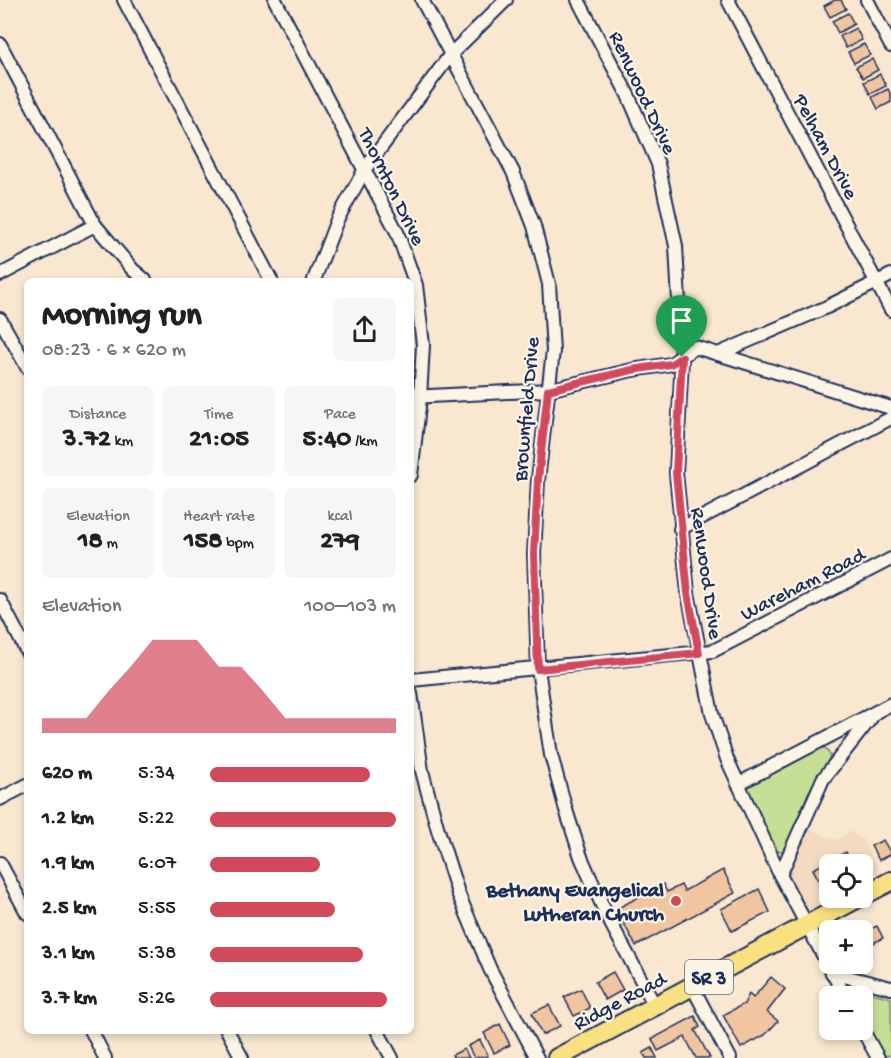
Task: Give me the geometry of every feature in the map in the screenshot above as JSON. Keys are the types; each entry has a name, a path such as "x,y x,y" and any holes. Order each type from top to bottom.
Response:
{"main road":[{"name":"Ridge Road","path":"873,890 891,881"},
{"name":"Ridge Road","path":"568,1056 655,1006 839,908"}],"street":[{"path":"124,0 270,278"},
{"name":"Thornton Drive","path":"275,0 397,232 413,278"},
{"name":"Brownfield Drive","path":"422,0 513,172 534,225 549,284 553,351 538,480 534,554 538,669 551,755 581,856 607,916 655,1006"},
{"path":"315,278 337,220 365,169 451,54 506,0"},
{"name":"Renwood Drive","path":"578,0 628,95 658,164 676,246 682,357 676,473 680,529 688,593 712,714 738,784 780,875 819,948"},
{"name":"Pelham Drive","path":"729,0 891,310"},
{"path":"867,0 891,46"},
{"path":"0,45 95,225 143,278"},
{"path":"0,275 95,225"},
{"path":"718,354 817,312 891,275"},
{"name":"Thornton Drive","path":"414,279 423,345 414,417"},
{"path":"0,319 24,362"},
{"path":"415,398 548,390 632,370 671,364 695,347 891,408"},
{"path":"680,529 891,418"},
{"name":"Wareham Road","path":"414,680 713,651 891,559"},
{"path":"0,600 24,646"},
{"path":"738,784 891,704"},
{"path":"414,714 422,771 458,893 490,969 537,1058"},
{"path":"780,875 823,779 874,714"},
{"path":"0,799 24,787"},
{"path":"0,863 24,907"},
{"path":"836,974 891,988"},
{"path":"692,986 730,1058"},
{"path":"92,1034 105,1058"},
{"path":"230,1034 242,1058"},
{"path":"379,1034 392,1058"},
{"path":"868,1040 878,1058"}],"shaded area":[{"path":"805,827 836,840 850,831 863,840 870,854 819,854 819,905 805,913 785,875"},
{"path":"873,859 880,872 873,876"}],"green space":[{"path":"824,747 830,755 828,761 808,793 787,845 782,851 775,851 746,790 751,783"},
{"path":"873,993 891,998 891,1055 886,1056 880,1051 873,1037"}],"building":[{"path":"835,0 841,0 846,9 830,17 824,6"},
{"path":"848,13 854,24 838,33 832,21"},
{"path":"856,28 862,40 846,48 840,36"},
{"path":"864,44 870,55 854,63 848,52"},
{"path":"872,59 878,70 863,78 856,67"},
{"path":"880,74 886,86 870,94 864,82"},
{"path":"888,89 891,102 878,109 872,97"},
{"path":"883,840 891,854 879,860 871,846"},
{"path":"819,866 819,880 813,869"},
{"name":"Bethany Evangelical Lutheran Church","path":"723,870 735,893 636,946 616,909 663,884 667,892 681,885 684,891"},
{"path":"759,889 770,912 732,931 721,909"},
{"path":"877,926 883,938 873,943 873,928"},
{"path":"613,972 623,990 605,1000 595,982"},
{"path":"771,977 785,989 767,1012 778,1021 765,1035 741,1048 723,1015 744,1004 749,994 753,998"},
{"path":"581,989 590,1008 574,1016 564,997"},
{"path":"549,1005 560,1026 542,1035 532,1013"},
{"path":"695,1016 700,1027 695,1030 710,1058 696,1058 685,1037 658,1051 652,1039"},
{"path":"500,1024 510,1045 494,1053 484,1033"},
{"path":"480,1040 488,1056 474,1058 468,1046"},
{"path":"652,1048 657,1058 646,1058 643,1053"},
{"path":"464,1049 469,1058 454,1058 452,1055"}],"place":[{"name":"Bethany Evangelical Lutheran Church","path":"676,901"}],"route":[{"path":"682,357 676,473 688,593 699,653 538,669 534,554 538,480 548,390 632,370 671,364 682,357"}]}
